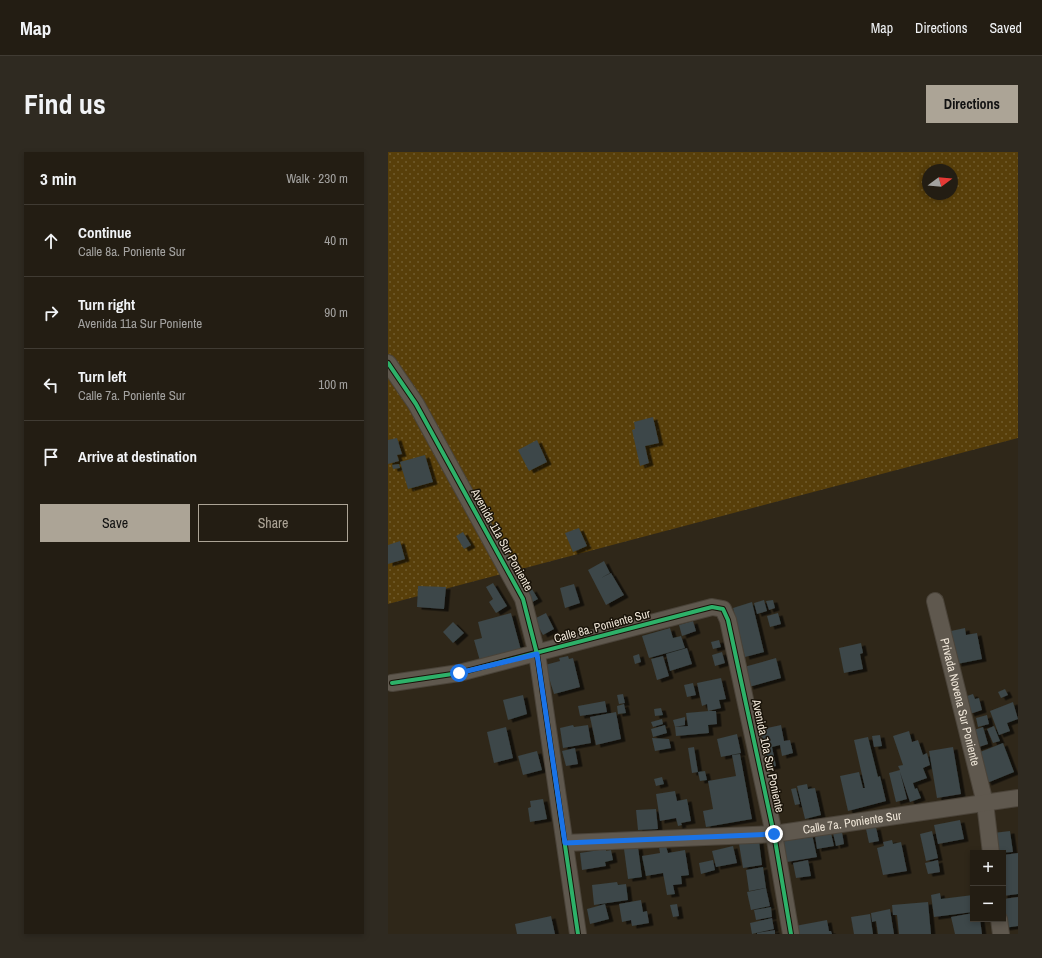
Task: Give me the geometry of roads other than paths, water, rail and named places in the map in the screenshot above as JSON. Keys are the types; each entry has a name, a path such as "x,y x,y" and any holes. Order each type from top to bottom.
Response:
{"street":[{"name":"Avenida 11a Sur Poniente","path":"388,363 416,404 523,599 537,654 578,934"},
{"name":"Privada Novena Sur Poniente","path":"934,601 985,803 991,850"},
{"name":"Calle 8a. Poniente Sur","path":"392,683 459,673 537,654 712,607 723,609"},
{"name":"Avenida 10a Sur Poniente","path":"723,609 728,620 774,834 791,934"},
{"name":"Calle 7a. Poniente Sur","path":"565,843 774,834 1018,798"},
{"path":"999,922 1001,934"}]}
